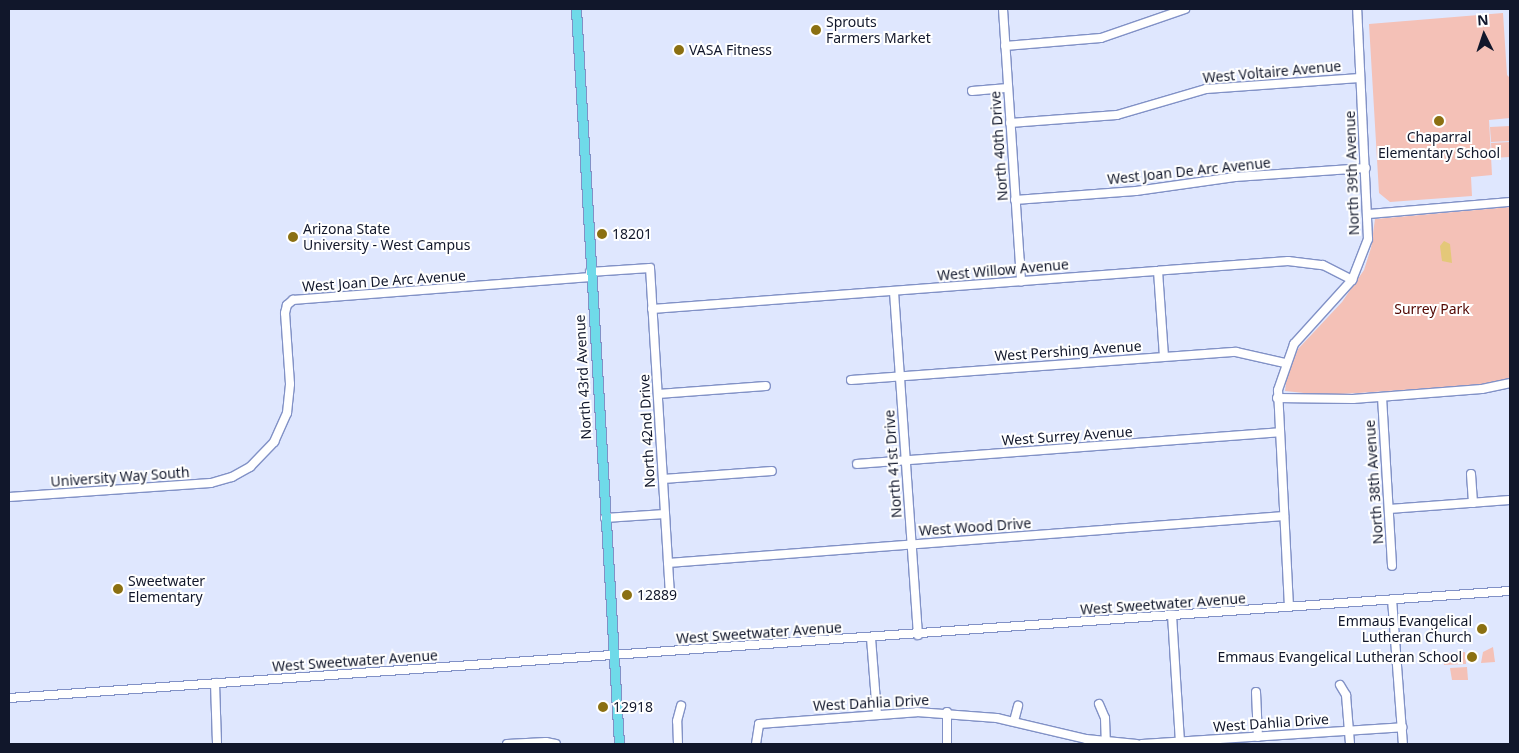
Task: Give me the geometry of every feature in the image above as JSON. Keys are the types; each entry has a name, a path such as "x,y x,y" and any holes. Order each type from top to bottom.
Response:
{"main road":[{"name":"North 43rd Avenue","path":"576,9 590,274 619,744"}],"street":[{"name":"North 40th Drive","path":"1003,9 1021,281"},
{"path":"1005,46 1101,38 1186,9"},
{"name":"North 39th Avenue","path":"1289,607 1277,398 1285,363 1299,337 1352,280 1365,249 1369,214 1357,9"},
{"name":"West Voltaire Avenue","path":"1010,123 1117,115 1206,89 1360,78"},
{"path":"972,91 1008,88"},
{"name":"West Joan De Arc Avenue","path":"1015,200 1136,191 1234,177 1366,168"},
{"path":"1369,214 1510,202"},
{"name":"West Willow Avenue","path":"652,309 1299,261 1323,265 1352,280"},
{"name":"West Joan De Arc Avenue","path":"232,477 266,453 284,424 290,402 285,313 290,302 650,268"},
{"name":"North 42nd Drive","path":"650,268 670,592"},
{"path":"1158,271 1164,356"},
{"name":"North 41st Drive","path":"894,292 918,635"},
{"name":"West Pershing Avenue","path":"852,380 1236,352 1285,363"},
{"path":"1277,398 1321,400 1488,388 1510,383"},
{"path":"658,394 766,386"},
{"name":"North 38th Avenue","path":"1382,396 1392,566"},
{"name":"West Surrey Avenue","path":"857,464 1279,432"},
{"path":"663,479 772,471"},
{"path":"1471,474 1473,503"},
{"name":"University Way South","path":"9,497 211,483 232,477"},
{"path":"1389,509 1510,500"},
{"path":"605,518 665,514"},
{"name":"West Wood Drive","path":"668,563 1284,516"},
{"name":"West Sweetwater Avenue","path":"9,698 918,635 1510,590"},
{"path":"1392,599 1402,744"},
{"path":"1172,615 1180,742"},
{"path":"870,638 877,715"},
{"path":"215,683 217,744"},
{"path":"1340,685 1346,695 1350,744"},
{"path":"1256,692 1258,737"},
{"path":"1099,704 1105,718 1106,743"},
{"path":"678,744 677,721 681,706"},
{"path":"1014,721 1018,706"},
{"path":"946,744 948,712"},
{"name":"West Dahlia Drive","path":"756,744 759,724 877,715 948,712 1014,721 1106,743 1137,744"},
{"name":"West Dahlia Drive","path":"1142,744 1402,727"},
{"path":"507,744 546,742 556,744"}],"green space":[{"name":"Chaparral Elementary School","path":"1503,13 1507,75 1510,78 1510,118 1489,120 1492,175 1471,177 1472,196 1390,202 1379,193 1369,24"},
{"path":"1510,126 1510,141 1491,142 1490,127"},
{"path":"1510,142 1510,157 1492,158 1491,143"},
{"name":"Surrey Park","path":"1510,207 1510,378 1491,384 1358,393 1323,395 1285,391 1287,374 1298,349 1342,302 1364,270 1371,248 1375,219"},
{"path":"1493,647 1495,662 1481,663 1483,652"},
{"path":"1465,652 1466,664 1444,665 1443,654"},
{"path":"1467,667 1468,680 1452,680 1450,668"}],"shaded area":[{"path":"1444,241 1450,244 1452,263 1442,261 1440,246"}],"place":[{"name":"Sprouts Farmers Market","path":"816,30"},
{"name":"VASA Fitness","path":"679,50"},
{"name":"Chaparral Elementary School","path":"1439,121"},
{"name":"18201","path":"602,234"},
{"name":"Arizona State University - West Campus","path":"293,237"},
{"name":"Sweetwater Elementary","path":"118,589"},
{"name":"12889","path":"627,595"},
{"name":"Emmaus Evangelical Lutheran Church","path":"1482,629"},
{"name":"Emmaus Evangelical Lutheran School","path":"1472,657"},
{"name":"12918","path":"603,707"}]}
